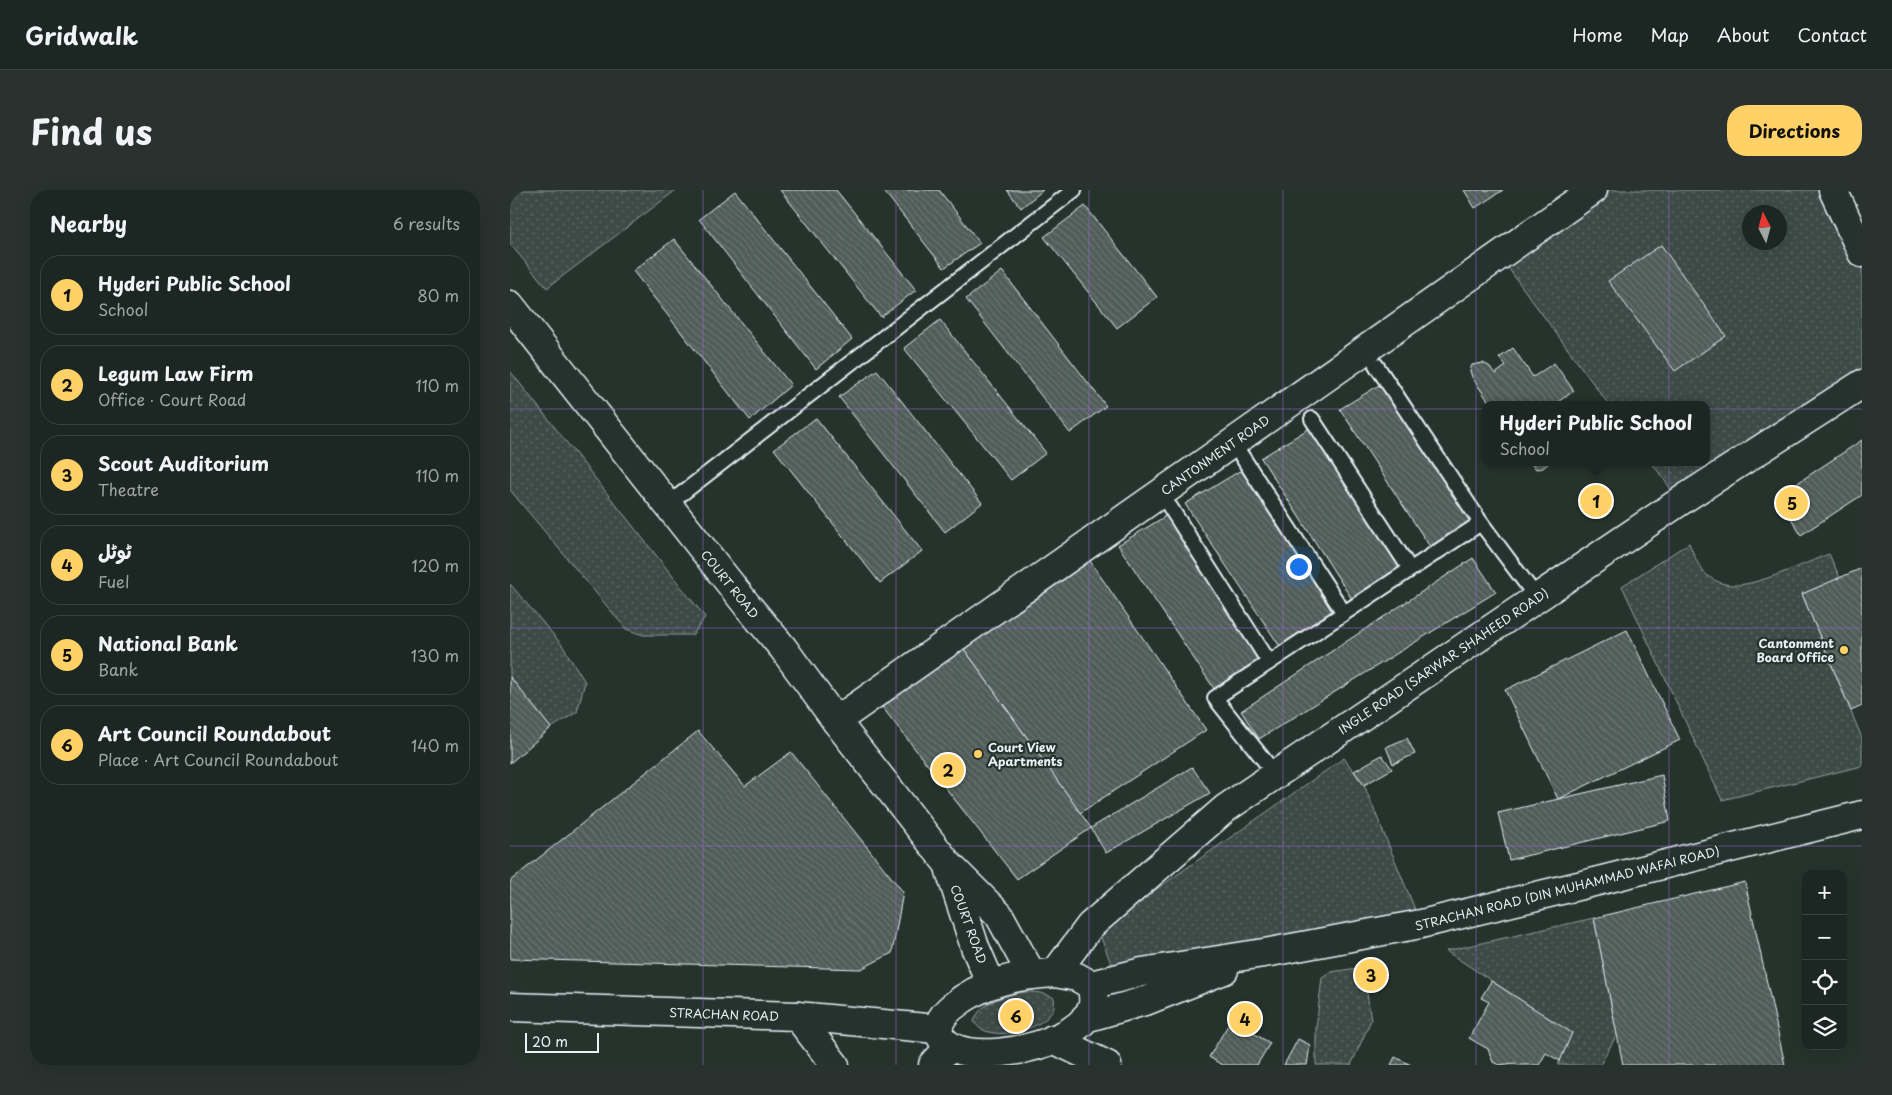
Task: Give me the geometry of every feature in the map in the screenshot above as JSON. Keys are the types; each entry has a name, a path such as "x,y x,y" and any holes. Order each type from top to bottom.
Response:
{"main road":[{"name":"CANTONMENT ROAD","path":"836,721 1594,190"},
{"path":"1833,190 1862,253"},
{"name":"COURT ROAD","path":"510,305 667,505 783,648 836,721 948,864 999,916 1044,974"},
{"name":"INGLE ROAD (SARWAR SHAHEED ROAD)","path":"1044,974 1090,926 1226,808 1688,496 1862,384"},
{"name":"STRACHAN ROAD (DIN MUHAMMAD WAFAI ROAD)","path":"1091,985 1142,972 1270,952 1421,924 1582,886 1862,815"},
{"name":"COURT ROAD","path":"948,864 975,947 991,984"},
{"name":"STRACHAN ROAD (DIN MUHAMMAD WAFAI ROAD)","path":"1085,1018 1148,1000 1270,952"},
{"path":"940,1047 940,1018 955,1004 973,992 991,984 1044,974 1077,977 1091,985 1094,997 1092,1008 1085,1018"},
{"name":"STRACHAN ROAD","path":"510,1007 797,1016 967,1052 983,1059 1031,1048 1073,1028 1085,1018"},
{"path":"797,1016 835,1065"},
{"path":"1053,1039 1107,1065"}],"lane":[{"path":"667,505 1074,190"},
{"path":"1376,365 1481,523 1538,598"},
{"path":"1312,419 1410,569"},
{"path":"1241,455 1344,613"},
{"path":"1170,507 1269,662"},
{"path":"1275,774 1215,698 1481,523"}],"shaded area":[{"path":"510,190 676,190 547,288 510,244"},
{"path":"1593,190 1833,190 1862,253 1862,388 1688,512 1654,466 1710,466 1710,401 1606,401 1500,257"},
{"path":"510,371 705,617 693,635 643,635 626,629 510,490"},
{"path":"1689,543 1705,573 1717,581 1730,585 1755,582 1768,578 1829,554 1840,578 1802,594 1862,738 1862,766 1722,800 1622,586"},
{"path":"510,584 562,645 585,682 577,712 551,728 510,677"},
{"path":"1344,758 1364,785 1421,924 1123,994 1098,930"},
{"path":"1594,918 1617,1034 1600,1065 1558,1065 1571,1033 1446,951"},
{"path":"1363,967 1371,1020 1351,1065 1316,1065 1316,1028 1322,978 1331,972"},
{"path":"1023,992 1039,993 1054,998 1053,1009 1046,1018 1035,1026 1021,1031 992,1033 981,1029 974,1021 977,1014 994,1000"}],"building":[{"path":"780,190 836,190 916,290 881,317"},
{"path":"883,190 939,190 980,243 944,268"},
{"path":"1007,190 1043,190 1021,208"},
{"path":"1464,190 1503,190 1475,208"},
{"path":"735,191 852,339 816,369 699,219"},
{"path":"1085,206 1157,297 1117,328 1044,237"},
{"path":"674,239 791,385 750,420 633,271"},
{"path":"1661,245 1726,336 1675,371 1608,281"},
{"path":"1002,271 1106,406 1070,433 966,299"},
{"path":"940,320 1046,453 1011,480 904,348"},
{"path":"1513,348 1533,377 1554,363 1574,391 1559,401 1488,401 1470,371 1472,365 1483,363 1489,366 1495,374 1506,366 1499,358"},
{"path":"877,370 982,503 945,532 839,397"},
{"path":"1394,376 1489,525 1438,559 1340,409"},
{"path":"816,418 922,551 880,583 774,449"},
{"path":"1321,421 1413,567 1359,610 1261,458"},
{"path":"1862,440 1862,495 1801,535 1778,496"},
{"path":"1533,466 1545,466 1543,468 1536,469"},
{"path":"1243,469 1339,623 1287,657 1185,504"},
{"path":"1174,511 1274,665 1221,699 1118,545"},
{"path":"1081,548 1206,730 1080,813 955,636"},
{"path":"1473,558 1496,592 1259,739 1241,711"},
{"name":"Cantonment Board Office","path":"1862,568 1862,706 1851,711 1802,594"},
{"path":"1627,630 1680,740 1558,799 1505,690"},
{"name":"Court View Apartments","path":"955,636 1091,828 1017,879 872,694"},
{"path":"510,677 551,728 510,763"},
{"path":"698,731 745,786 791,752 903,892 892,953 861,969 510,959 510,881"},
{"path":"1407,738 1415,754 1393,764 1386,747"},
{"path":"1382,755 1392,769 1364,785 1354,771"},
{"path":"1192,767 1210,793 1106,853 1091,828"},
{"path":"1662,775 1670,821 1509,860 1498,813"},
{"path":"1745,882 1785,1065 1623,1065 1594,918"},
{"path":"1491,981 1572,1033 1560,1061 1546,1053 1539,1065 1518,1065 1515,1063 1499,1065 1493,1062 1488,1049 1469,1038 1489,1002 1481,998"},
{"path":"1231,1020 1270,1043 1257,1065 1222,1065 1209,1057"},
{"path":"1298,1039 1310,1045 1307,1065 1284,1065"},
{"path":"1395,1057 1411,1065 1391,1065"}],"place":[{"name":"Hyderi Public School","path":"1596,501"},
{"name":"National Bank","path":"1792,503"},
{"name":"Cantonment Board Office","path":"1844,650"},
{"name":"Court View Apartments","path":"978,754"},
{"name":"Legum Law Firm","path":"948,770"},
{"name":"Scout Auditorium","path":"1371,975"},
{"name":"Art Council Roundabout","path":"1016,1016"},
{"name":"ٹوٹل","path":"1245,1019"}]}
